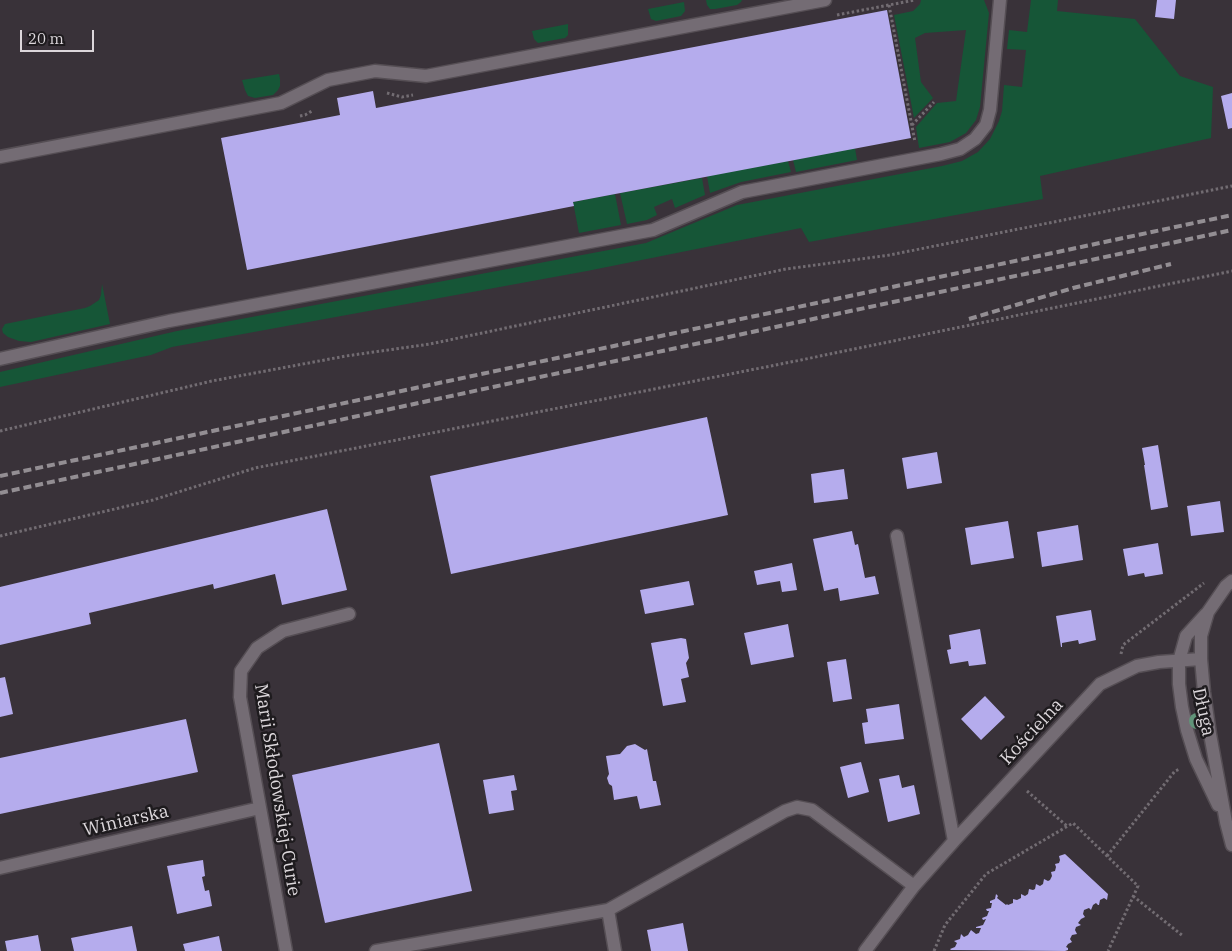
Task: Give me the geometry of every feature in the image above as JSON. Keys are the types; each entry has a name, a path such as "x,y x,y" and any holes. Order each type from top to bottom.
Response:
{"street":[{"path":"0,156 281,103 328,80 375,71 426,76 825,0"},
{"path":"0,359 169,321 654,230 742,192 960,150 975,139 986,125 990,110 1000,0"},
{"path":"897,536 954,840"},
{"path":"1201,660 1201,636 1208,612 1226,586 1232,581"},
{"name":"Długa","path":"1208,612 1186,636 1179,661 1180,691 1187,730 1196,759 1226,822"},
{"name":"Marii Skłodowskiej-Curie","path":"286,951 240,697 241,671 257,648 283,631 349,614"},
{"name":"Kościelna","path":"865,951 914,886 954,840 1100,684 1137,666 1160,662 1201,660"},
{"name":"Długa","path":"1201,660 1210,734 1232,845"},
{"path":"376,951 608,910 785,811 797,807 812,810 914,886"},
{"name":"Winiarska","path":"0,868 260,808"},
{"path":"608,910 615,951"}],"path":[{"path":"889,5 918,158"},
{"path":"912,126 934,102"},
{"path":"0,431 212,381 346,356 430,344 786,269 890,255 1232,186"},
{"path":"0,536 153,500 255,468 810,358 1232,271"},
{"path":"1123,645 1209,579"},
{"path":"1107,856 1175,771 1180,769"},
{"path":"1027,792 1068,827"},
{"path":"934,951 945,925 986,874 1073,823 1138,886 1108,951"},
{"path":"1133,896 1183,936"}],"green space":[{"path":"706,0 742,0 737,5 710,9"},
{"path":"921,0 984,0 989,13 980,107 976,120 966,133 950,142 919,148 916,127 937,103 956,101 966,30 925,33 915,38 921,82 933,98 914,118 894,15 913,11 920,4"},
{"path":"1031,0 1058,0 1057,11 1135,19 1180,76 1213,87 1211,138 1040,176 1043,199 809,242 801,228 587,271 172,347 151,355 0,387 0,372 177,331 646,243 737,205 962,161 978,152 990,139 1002,111 1004,85 1022,87 1026,50 1007,49 1009,30 1027,32"},
{"path":"684,2 685,11 681,16 656,21 651,19 648,9"},
{"path":"568,24 568,35 565,38 538,43 534,39 532,31"},
{"path":"279,74 280,86 273,95 255,98 248,96 242,80"},
{"path":"855,148 857,160 796,172 793,160"},
{"path":"788,161 791,172 741,182 710,193 707,176"},
{"path":"702,178 705,195 675,208 672,199 654,207 657,215 647,220 627,224 620,193"},
{"path":"615,194 621,225 579,233 573,202"},
{"path":"102,284 110,324 31,342 19,341 3,333 2,329 5,324 90,306 99,300"}],"building":[{"path":"1157,0 1176,0 1174,19 1155,17"},
{"path":"887,10 911,138 573,202 574,206 247,270 221,138 340,115 337,98 373,91 376,108"},
{"path":"1232,93 1232,128 1228,129 1221,96"},
{"path":"707,417 728,515 451,574 430,476"},
{"path":"1158,445 1168,507 1151,510 1142,448"},
{"path":"937,452 942,483 907,489 902,458"},
{"path":"844,469 848,499 814,503 811,474"},
{"path":"1220,501 1224,532 1191,536 1187,506"},
{"path":"327,509 347,590 282,605 275,574 214,589 213,584 89,613 91,624 0,645 0,587"},
{"path":"1008,521 1014,558 971,565 965,528"},
{"path":"1078,525 1083,560 1042,567 1037,532"},
{"path":"852,531 855,545 858,544 865,578 875,576 879,594 840,601 838,588 824,591 813,539"},
{"path":"1158,543 1163,574 1145,577 1144,573 1128,576 1123,549"},
{"path":"792,563 797,590 782,592 780,581 757,585 754,571"},
{"path":"689,581 694,605 645,614 640,590"},
{"path":"1091,610 1096,640 1079,644 1078,640 1062,643 1061,647 1056,616"},
{"path":"788,624 794,657 751,665 744,633"},
{"path":"980,629 986,664 969,666 968,661 950,664 947,650 951,649 949,635"},
{"path":"681,638 686,639 689,658 686,663 689,677 681,679 686,702 663,706 651,643"},
{"path":"846,659 852,699 833,702 827,662"},
{"path":"5,677 13,714 0,717 0,678"},
{"path":"985,696 1005,717 981,740 961,719"},
{"path":"899,704 904,739 865,744 862,723 868,722 866,709"},
{"path":"186,719 198,772 0,814 0,758"},
{"path":"439,743 472,891 325,923 292,775"},
{"path":"635,744 645,750 647,749 653,781 656,781 661,805 640,809 637,796 614,800 612,786 607,778 609,774 606,756 620,754 627,746"},
{"path":"861,762 869,792 848,798 840,767"},
{"path":"514,775 517,790 511,791 514,810 489,814 483,780"},
{"path":"899,775 902,788 914,785 920,814 888,822 879,779"},
{"path":"1065,854 1108,894 1107,900 1104,898 1100,900 1099,905 1096,903 1093,905 1091,910 1089,908 1084,910 1083,914 1085,917 1078,923 1081,925 1076,927 1077,934 1072,935 1070,939 1072,942 1066,947 1068,950 950,949 955,947 957,943 954,941 960,939 961,934 964,937 971,930 976,934 979,933 981,928 976,927 983,925 986,919 983,920 982,918 987,916 989,911 986,909 991,908 992,903 990,901 995,899 996,894 997,898 1006,905 1013,903 1013,899 1017,900 1021,898 1021,894 1025,896 1028,894 1029,889 1035,889 1036,884 1040,886 1043,884 1044,879 1050,880 1051,872 1055,871 1055,864 1059,863 1059,856"},
{"path":"203,860 205,876 202,877 205,891 209,890 212,906 177,914 167,866"},
{"path":"683,923 688,951 651,951 647,930"},
{"path":"132,926 137,951 74,951 71,938"},
{"path":"38,935 41,951 7,951 5,941"},
{"path":"219,936 222,951 185,951 183,944"}],"railway":[{"path":"0,476 1232,215"},
{"path":"0,493 1232,230"},
{"path":"969,319 1073,288 1171,264"}]}
